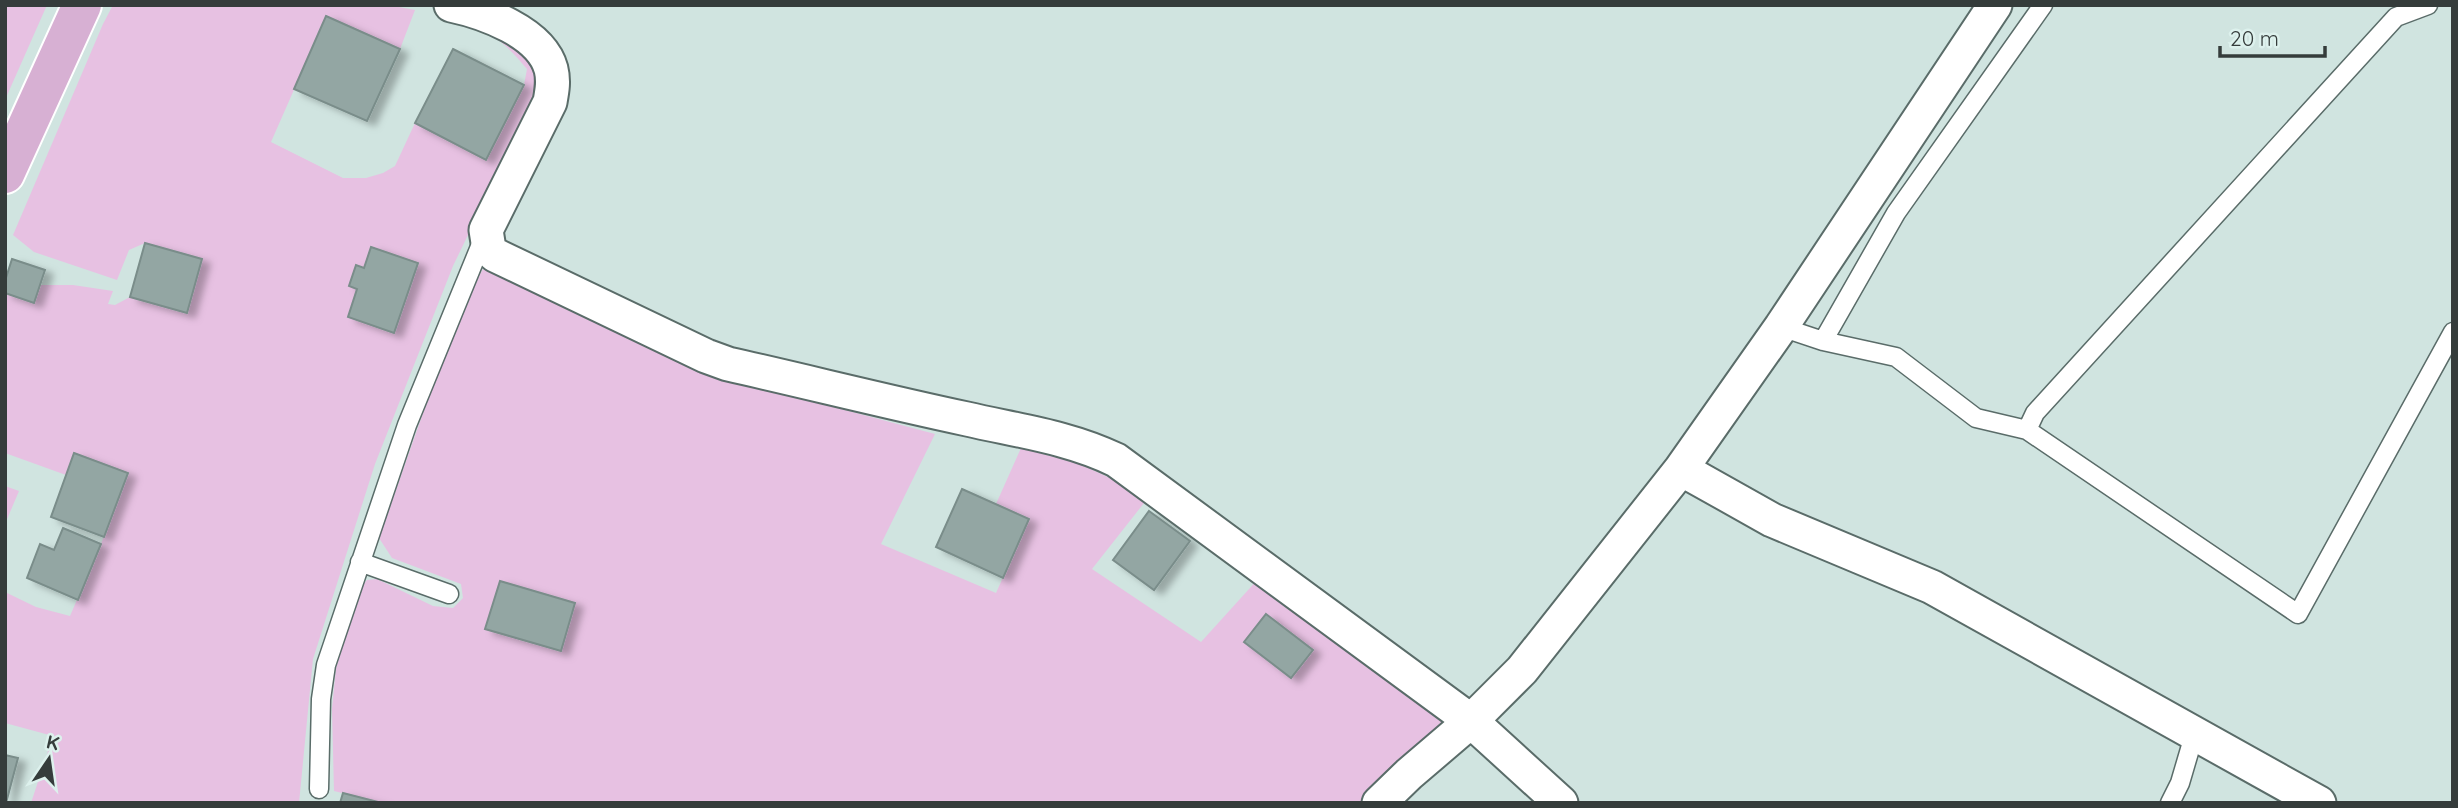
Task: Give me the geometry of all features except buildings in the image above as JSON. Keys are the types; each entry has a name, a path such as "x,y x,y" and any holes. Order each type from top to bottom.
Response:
{"main road":[{"path":"5,174 82,5"}],"street":[{"path":"451,5 489,15 505,23 540,51 551,67 553,86 550,102 486,230 489,249 495,255 728,364 968,420 1055,437 1116,460 1471,721 1561,803"},
{"path":"1379,803 1471,721 1522,670 1681,469 1781,327 1995,5"},
{"path":"1681,469 1772,520 1932,587 2319,803"}],"lane":[{"path":"1823,341 1896,213 2043,5"},
{"path":"2027,430 2035,413 2396,17 2428,5"},
{"path":"319,789 321,699 326,665 407,425 486,230"},
{"path":"1781,327 1823,341 1896,357 1976,418 2027,430 2298,614 2453,332"},
{"path":"360,562 449,594"},
{"path":"2170,803 2180,783 2195,732"}],"shaded area":[{"path":"5,5 47,5 5,100"},
{"path":"113,5 388,5 415,10 400,49 326,17 271,142 343,178 366,178 395,166 415,123 486,159 524,85 527,69 501,42 484,32 459,24 451,15 488,25 528,55 541,84 453,266 375,464 313,659 299,803 31,803 53,736 5,723 5,592 36,607 70,616 128,473 74,453 66,475 5,453 5,293 34,303 40,285 73,285 113,291 108,304 115,305 130,297 187,313 202,260 145,243 129,250 117,280 34,252 13,235"},
{"path":"483,269 629,335 762,388 935,434 881,544 996,593 1029,519 996,504 1021,448 1080,464 1112,479 1144,503 1092,569 1201,642 1259,578 1449,720 1364,803 382,803 334,791 332,709 336,668 359,590 367,580 377,579 433,606 453,608 463,598 461,584 392,558 379,538 446,348 472,287"},
{"path":"5,486 19,491 5,524"}]}
